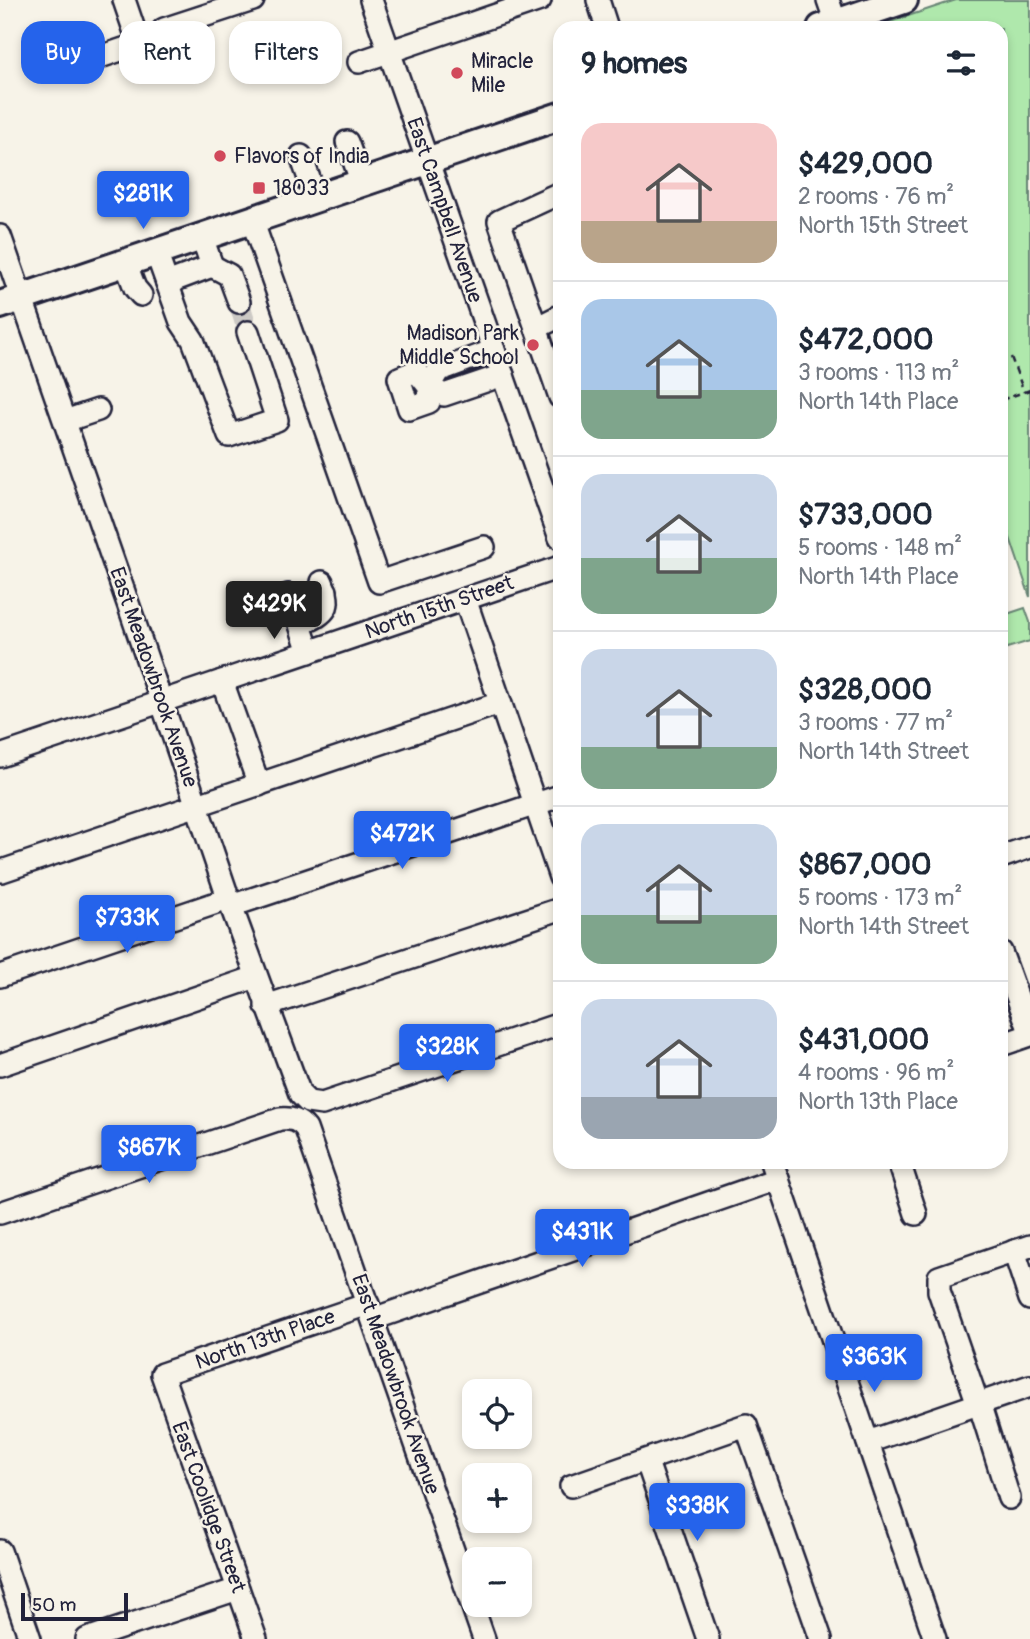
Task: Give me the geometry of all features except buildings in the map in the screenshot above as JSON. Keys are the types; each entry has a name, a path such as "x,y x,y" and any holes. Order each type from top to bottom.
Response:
{"main road":[{"path":"829,17 904,0"},
{"path":"11,301 553,118"}],"street":[{"path":"124,0 131,21"},
{"path":"189,21 253,0"},
{"name":"East Campbell Avenue","path":"371,0 553,518"},
{"path":"359,62 389,52 489,8 540,0"},
{"path":"598,0 605,21"},
{"path":"347,142 362,183"},
{"path":"301,156 316,198"},
{"path":"553,196 499,221 553,377"},
{"path":"252,220 379,582 484,547"},
{"name":"East Meadowbrook Avenue","path":"0,236 11,301 65,421 229,903 300,1094 308,1102 322,1104 553,1026"},
{"path":"202,237 212,266 229,275 239,302"},
{"path":"156,252 181,322 193,340 229,436 277,420 248,332"},
{"path":"125,262 135,288 141,295"},
{"path":"167,283 212,266"},
{"path":"536,328 553,320"},
{"path":"494,350 438,371 429,387 444,395 503,375"},
{"path":"65,421 98,410"},
{"name":"North 15th Street","path":"0,756 553,569"},
{"path":"288,595 291,604 324,587 329,599 320,615 300,625 309,652"},
{"path":"465,599 553,857"},
{"path":"222,681 259,785"},
{"path":"2,871 500,703"},
{"path":"0,976 553,798"},
{"path":"1008,855 1030,848"},
{"path":"267,1006 553,911"},
{"path":"1008,972 1030,1033 1008,1042"},
{"path":"0,1065 256,977"},
{"name":"East Meadowbrook Avenue","path":"0,1213 280,1119 300,1122 306,1129 484,1639"},
{"path":"901,1169 916,1214"},
{"path":"775,1171 936,1639"},
{"name":"North 13th Place","path":"162,1374 371,1312 775,1171"},
{"path":"1009,1498 939,1291 939,1277 1022,1249 1030,1299"},
{"name":"East Coolidge Street","path":"162,1374 256,1639"},
{"path":"868,1441 1030,1386"},
{"path":"571,1486 647,1462 746,1425 821,1639"},
{"path":"647,1462 708,1639"},
{"path":"0,1551 30,1639"},
{"path":"88,1639 238,1589"}],"path":[{"path":"1012,357 1024,392"},
{"path":"1008,398 1030,390"}],"green space":[{"path":"956,0 1030,0 1030,597 1008,532 1008,21 893,21"},
{"path":"1025,608 1030,622 1030,641 1008,648 1008,614"}],"tunnel":[{"path":"239,302 248,332"}],"place":[{"name":"Miracle Mile","path":"457,73"},
{"name":"Flavors of India","path":"220,156"},
{"name":"18033","path":"259,188"},
{"name":"Madison Park Middle School","path":"533,345"}]}
